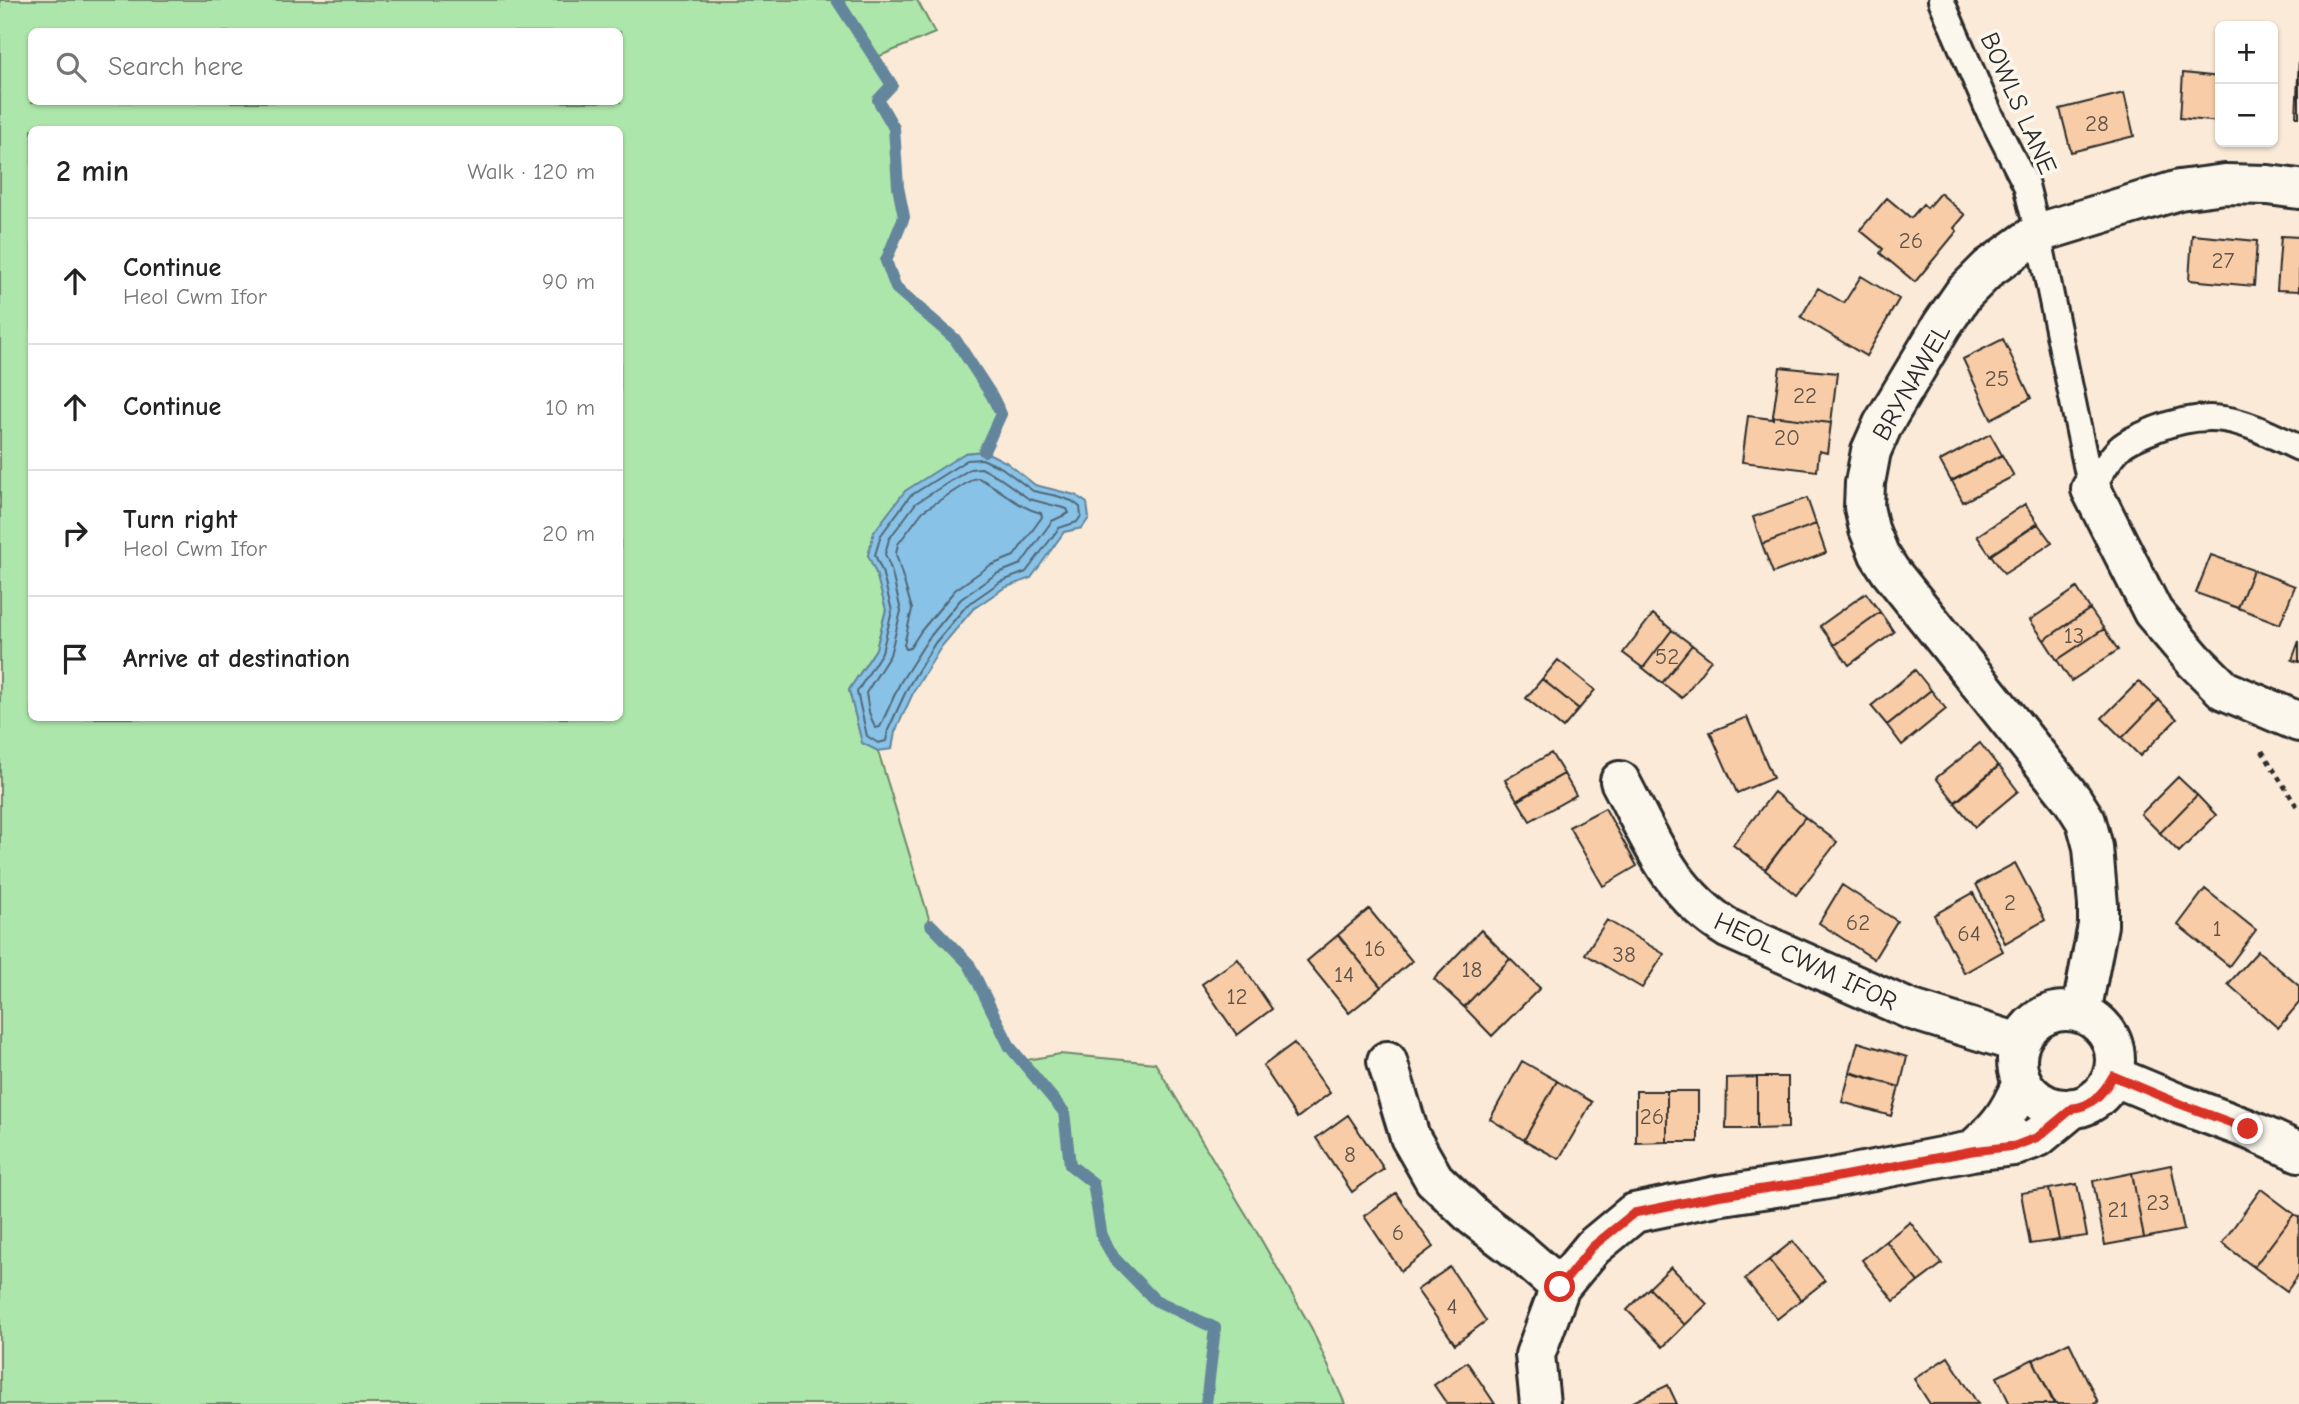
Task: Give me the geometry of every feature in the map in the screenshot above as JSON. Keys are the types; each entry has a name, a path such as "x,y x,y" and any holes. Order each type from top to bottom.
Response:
{"street":[{"name":"BRYNAWEL","path":"2081,1013 2098,925 2093,847 2086,821 2072,799 1890,572 1879,554 1868,529 1864,507 1871,451 1883,424 1964,293 1989,268 2038,233 2179,190 2225,184 2299,189"},
{"path":"2091,489 2153,612 2194,660 2224,690 2299,722"},
{"name":"HEOL CWM IFOR","path":"1620,780 1667,869 1690,899 1716,921 1909,1009 2019,1043"},
{"path":"2059,1011 2081,1013 2091,1017 2104,1028 2112,1042 2116,1059 2113,1076 2105,1090 2093,1101 2078,1108 2061,1110 2045,1105 2032,1096 2022,1083 2017,1068 2019,1043 2031,1024 2043,1015 2059,1011"},
{"path":"1387,1061 1410,1138 1434,1179 1474,1217 1560,1287"},
{"path":"2113,1076 2299,1152"},
{"path":"1972,1151 1996,1129 2011,1108 2022,1083"},
{"path":"1540,1404 1535,1355 1560,1287 1592,1247 1634,1213 1716,1196 1822,1180 1972,1151 2015,1146 2038,1137 2073,1108"}],"lane":[{"name":"BOWLS LANE","path":"1941,0 1990,114 2026,185 2091,489"},
{"path":"2091,489 2123,445 2171,424 2197,417 2218,417 2252,426 2299,448"}],"green space":[{"path":"0,0 917,0 935,33 875,58 892,85 878,100 894,128 898,187 904,217 886,261 896,288 955,339 1001,414 984,451 965,453 868,555 886,609 876,649 849,690 862,742 878,751 931,925 969,964 1022,1061 1060,1054 1155,1063 1312,1329 1345,1404 0,1404"}],"water":[{"path":"984,451 1006,462 1035,485 1075,495 1087,503 1089,518 1082,528 1064,532 1031,578 1004,588 973,609 941,647 914,691 895,732 892,749 878,751 862,743 849,690 876,649 886,610 868,555 874,532 905,491 965,453"}],"building":[{"path":"2299,58 2299,117 2296,117"},
{"path":"2183,73 2215,76 2215,122 2180,118"},
{"path":"2124,93 2134,136 2071,152 2060,109"},
{"path":"1940,193 1965,215 1954,228 1957,231 1915,282 1880,253 1883,249 1860,230 1887,198 1911,218 1923,204 1927,208"},
{"path":"2192,235 2257,241 2254,286 2189,280"},
{"path":"2281,236 2299,237 2299,291 2277,290"},
{"path":"1861,276 1899,299 1866,356 1801,317 1818,288 1844,303"},
{"path":"2003,339 2031,398 1991,419 1963,359"},
{"path":"1780,367 1837,373 1831,423 1773,416"},
{"path":"1748,416 1773,419 1773,416 1831,423 1827,453 1819,451 1817,471 1742,462"},
{"path":"1990,434 2002,455 1951,481 1940,461"},
{"path":"2002,455 2014,476 1963,502 1952,481"},
{"path":"1807,498 1816,524 1762,544 1753,517"},
{"path":"2025,504 2038,523 1990,555 1977,536"},
{"path":"1816,524 1826,553 1773,573 1762,544"},
{"path":"2038,524 2052,543 2004,574 1991,555"},
{"path":"2211,555 2253,570 2238,608 2196,593"},
{"path":"2253,570 2295,586 2280,624 2238,608"},
{"path":"2077,588 2090,609 2044,640 2030,620"},
{"path":"1866,593 1880,612 1834,645 1820,626"},
{"path":"2090,609 2104,629 2057,660 2044,640"},
{"path":"1880,612 1894,632 1849,665 1834,645"},
{"path":"1653,614 1672,630 1643,668 1623,653"},
{"path":"2104,629 2118,650 2071,681 2057,660"},
{"path":"1672,630 1692,645 1662,683 1643,668"},
{"path":"2299,641 2299,662 2292,660"},
{"path":"1692,645 1711,660 1682,698 1662,683"},
{"path":"1558,660 1595,690 1579,709 1542,679"},
{"path":"1915,670 1931,690 1887,725 1871,706"},
{"path":"1542,679 1579,709 1563,728 1526,698"},
{"path":"2139,681 2159,700 2122,738 2102,718"},
{"path":"1931,690 1946,709 1902,745 1887,725"},
{"path":"2159,700 2177,719 2140,756 2122,738"},
{"path":"1747,717 1773,778 1737,793 1710,732"},
{"path":"1980,743 1998,766 1955,802 1936,778"},
{"path":"1551,753 1564,774 1517,800 1505,780"},
{"path":"1999,766 2018,791 1975,827 1955,803"},
{"path":"1564,774 1576,795 1530,821 1518,801"},
{"path":"2178,777 2197,795 2160,833 2141,814"},
{"path":"1774,792 1805,817 1765,869 1733,845"},
{"path":"2197,795 2216,815 2179,852 2160,833"},
{"path":"1605,808 1637,866 1603,886 1569,827"},
{"path":"1805,817 1837,842 1796,895 1765,870"},
{"path":"2015,863 2045,920 2005,943 1976,884"},
{"path":"1842,885 1897,921 1874,959 1819,923"},
{"path":"2205,889 2256,930 2229,966 2178,925"},
{"path":"1973,893 2003,951 1964,973 1934,915"},
{"path":"1369,909 1412,961 1381,987 1338,935"},
{"path":"1607,920 1664,954 1642,988 1585,954"},
{"path":"1481,930 1510,959 1464,1007 1434,979"},
{"path":"1338,935 1381,987 1349,1013 1307,961"},
{"path":"2258,951 2299,986 2299,1003 2278,1028 2228,984"},
{"path":"1238,959 1272,1009 1237,1035 1202,984"},
{"path":"1510,959 1540,988 1492,1036 1464,1007"},
{"path":"1858,1042 1907,1057 1900,1087 1850,1072"},
{"path":"1294,1043 1330,1093 1297,1118 1263,1066"},
{"path":"1522,1061 1557,1081 1524,1140 1490,1119"},
{"path":"1850,1073 1899,1087 1891,1116 1842,1102"},
{"path":"1757,1077 1788,1077 1788,1128 1757,1129"},
{"path":"1757,1077 1757,1129 1726,1129 1727,1078"},
{"path":"1557,1081 1592,1102 1559,1159 1524,1140"},
{"path":"1636,1091 1667,1091 1667,1142 1636,1143"},
{"path":"1667,1091 1698,1091 1698,1142 1667,1142"},
{"path":"1348,1115 1384,1169 1352,1192 1316,1138"},
{"path":"2171,1165 2184,1230 2144,1238 2132,1173"},
{"path":"2132,1173 2144,1238 2105,1245 2093,1181"},
{"path":"2077,1184 2087,1236 2059,1240 2049,1189"},
{"path":"2049,1189 2059,1240 2030,1244 2021,1193"},
{"path":"2261,1189 2294,1214 2254,1267 2222,1243"},
{"path":"1396,1193 1433,1247 1401,1271 1364,1216"},
{"path":"2294,1214 2299,1217 2299,1274 2287,1291 2254,1267"},
{"path":"1910,1222 1942,1264 1918,1282 1886,1241"},
{"path":"1793,1241 1825,1281 1801,1300 1769,1260"},
{"path":"1886,1241 1918,1282 1894,1301 1862,1260"},
{"path":"1769,1260 1801,1300 1777,1319 1745,1279"},
{"path":"1450,1267 1486,1321 1455,1344 1417,1290"},
{"path":"1671,1267 1707,1304 1685,1325 1649,1288"},
{"path":"1649,1288 1685,1325 1663,1347 1627,1310"},
{"path":"2069,1342 2098,1402 2094,1404 2055,1404 2033,1360"},
{"path":"1948,1357 1978,1404 1930,1404 1914,1379"},
{"path":"2033,1359 2054,1404 2010,1404 1997,1377"},
{"path":"1467,1362 1495,1404 1447,1404 1434,1385"},
{"path":"1668,1385 1677,1404 1629,1404"}],"waterway":[{"path":"837,0 892,85 878,100 894,128 898,187 904,217 886,261 896,288 955,339 992,396 1001,414 984,451"},
{"path":"931,925 969,964 1010,1047 1064,1112 1070,1165 1093,1183 1102,1237 1114,1258 1155,1300 1215,1328 1206,1404"}],"route":[{"path":"1560,1287 1592,1247 1634,1213 1716,1196 1822,1180 1972,1151 2015,1146 2038,1137 2073,1108 2093,1101 2105,1090 2113,1076 2248,1129"}]}
